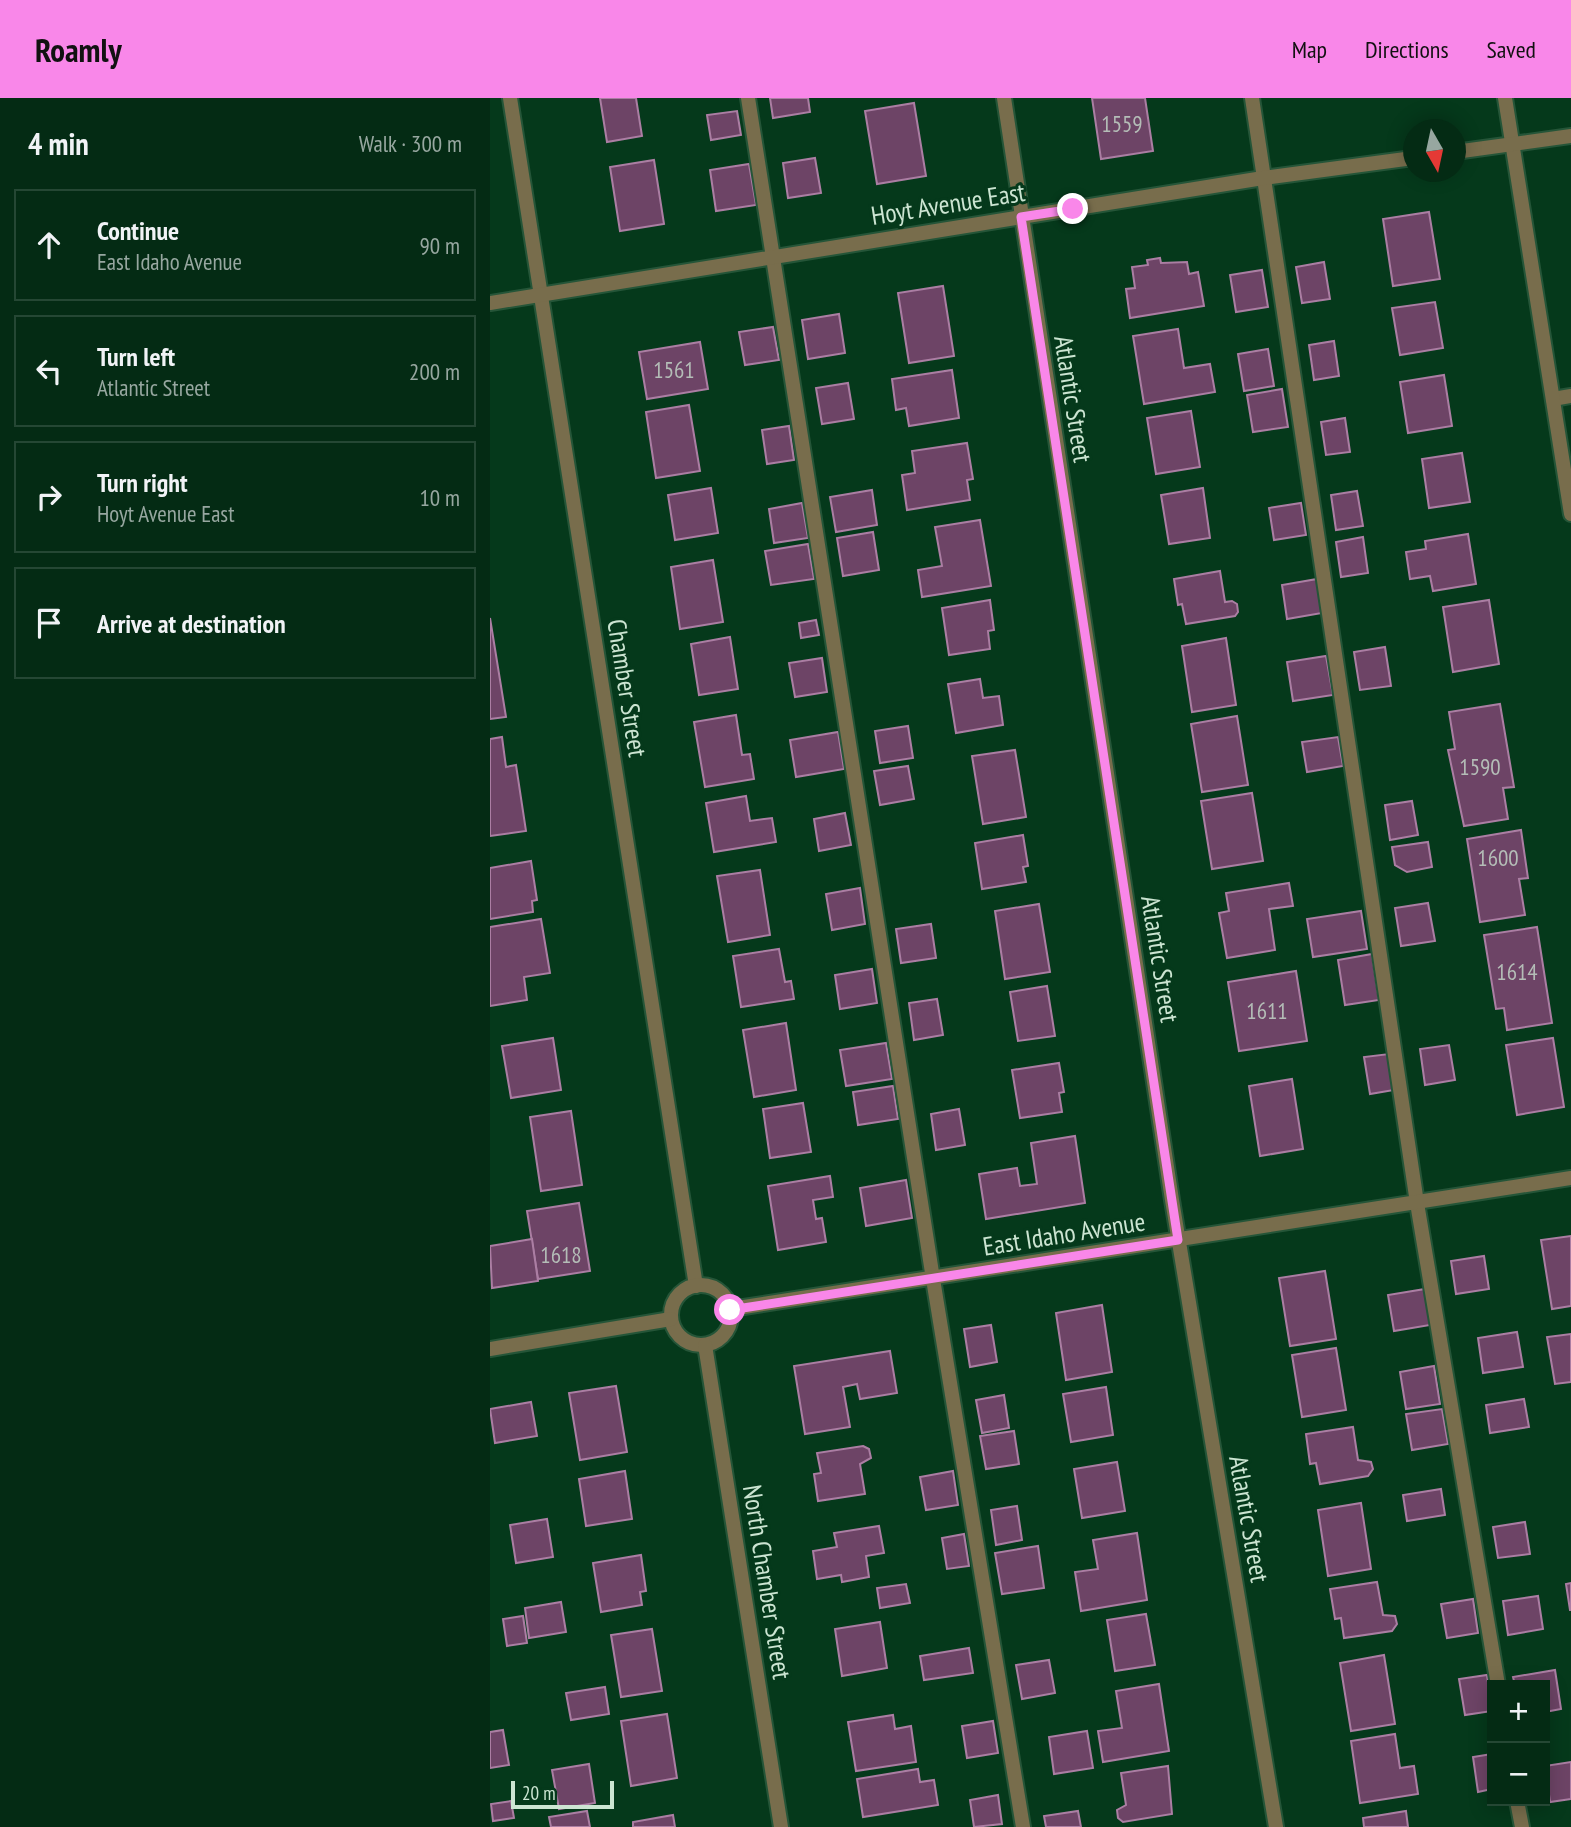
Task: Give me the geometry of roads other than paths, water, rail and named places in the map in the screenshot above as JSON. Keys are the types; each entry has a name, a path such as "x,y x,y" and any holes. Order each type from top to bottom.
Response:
{"street":[{"name":"Chamber Street","path":"510,98 696,1286"},
{"path":"748,98 933,1279 1023,1827"},
{"name":"Atlantic Street","path":"1004,98 1178,1240 1276,1827"},
{"path":"1252,98 1417,1202 1497,1680"},
{"path":"1505,98 1571,514"},
{"path":"1466,150 1571,136"},
{"name":"Hoyt Avenue East","path":"490,303 1264,178 1403,159"},
{"path":"1553,399 1571,396"},
{"name":"East Idaho Avenue","path":"730,1310 1571,1178"},
{"path":"705,1285 722,1293 730,1310 728,1328 714,1342 705,1345 687,1342 674,1328 671,1320 674,1301 687,1288 696,1286 705,1285"},
{"path":"490,1349 671,1320"},
{"name":"North Chamber Street","path":"705,1345 781,1827"},
{"path":"1518,1806 1522,1827"}]}
